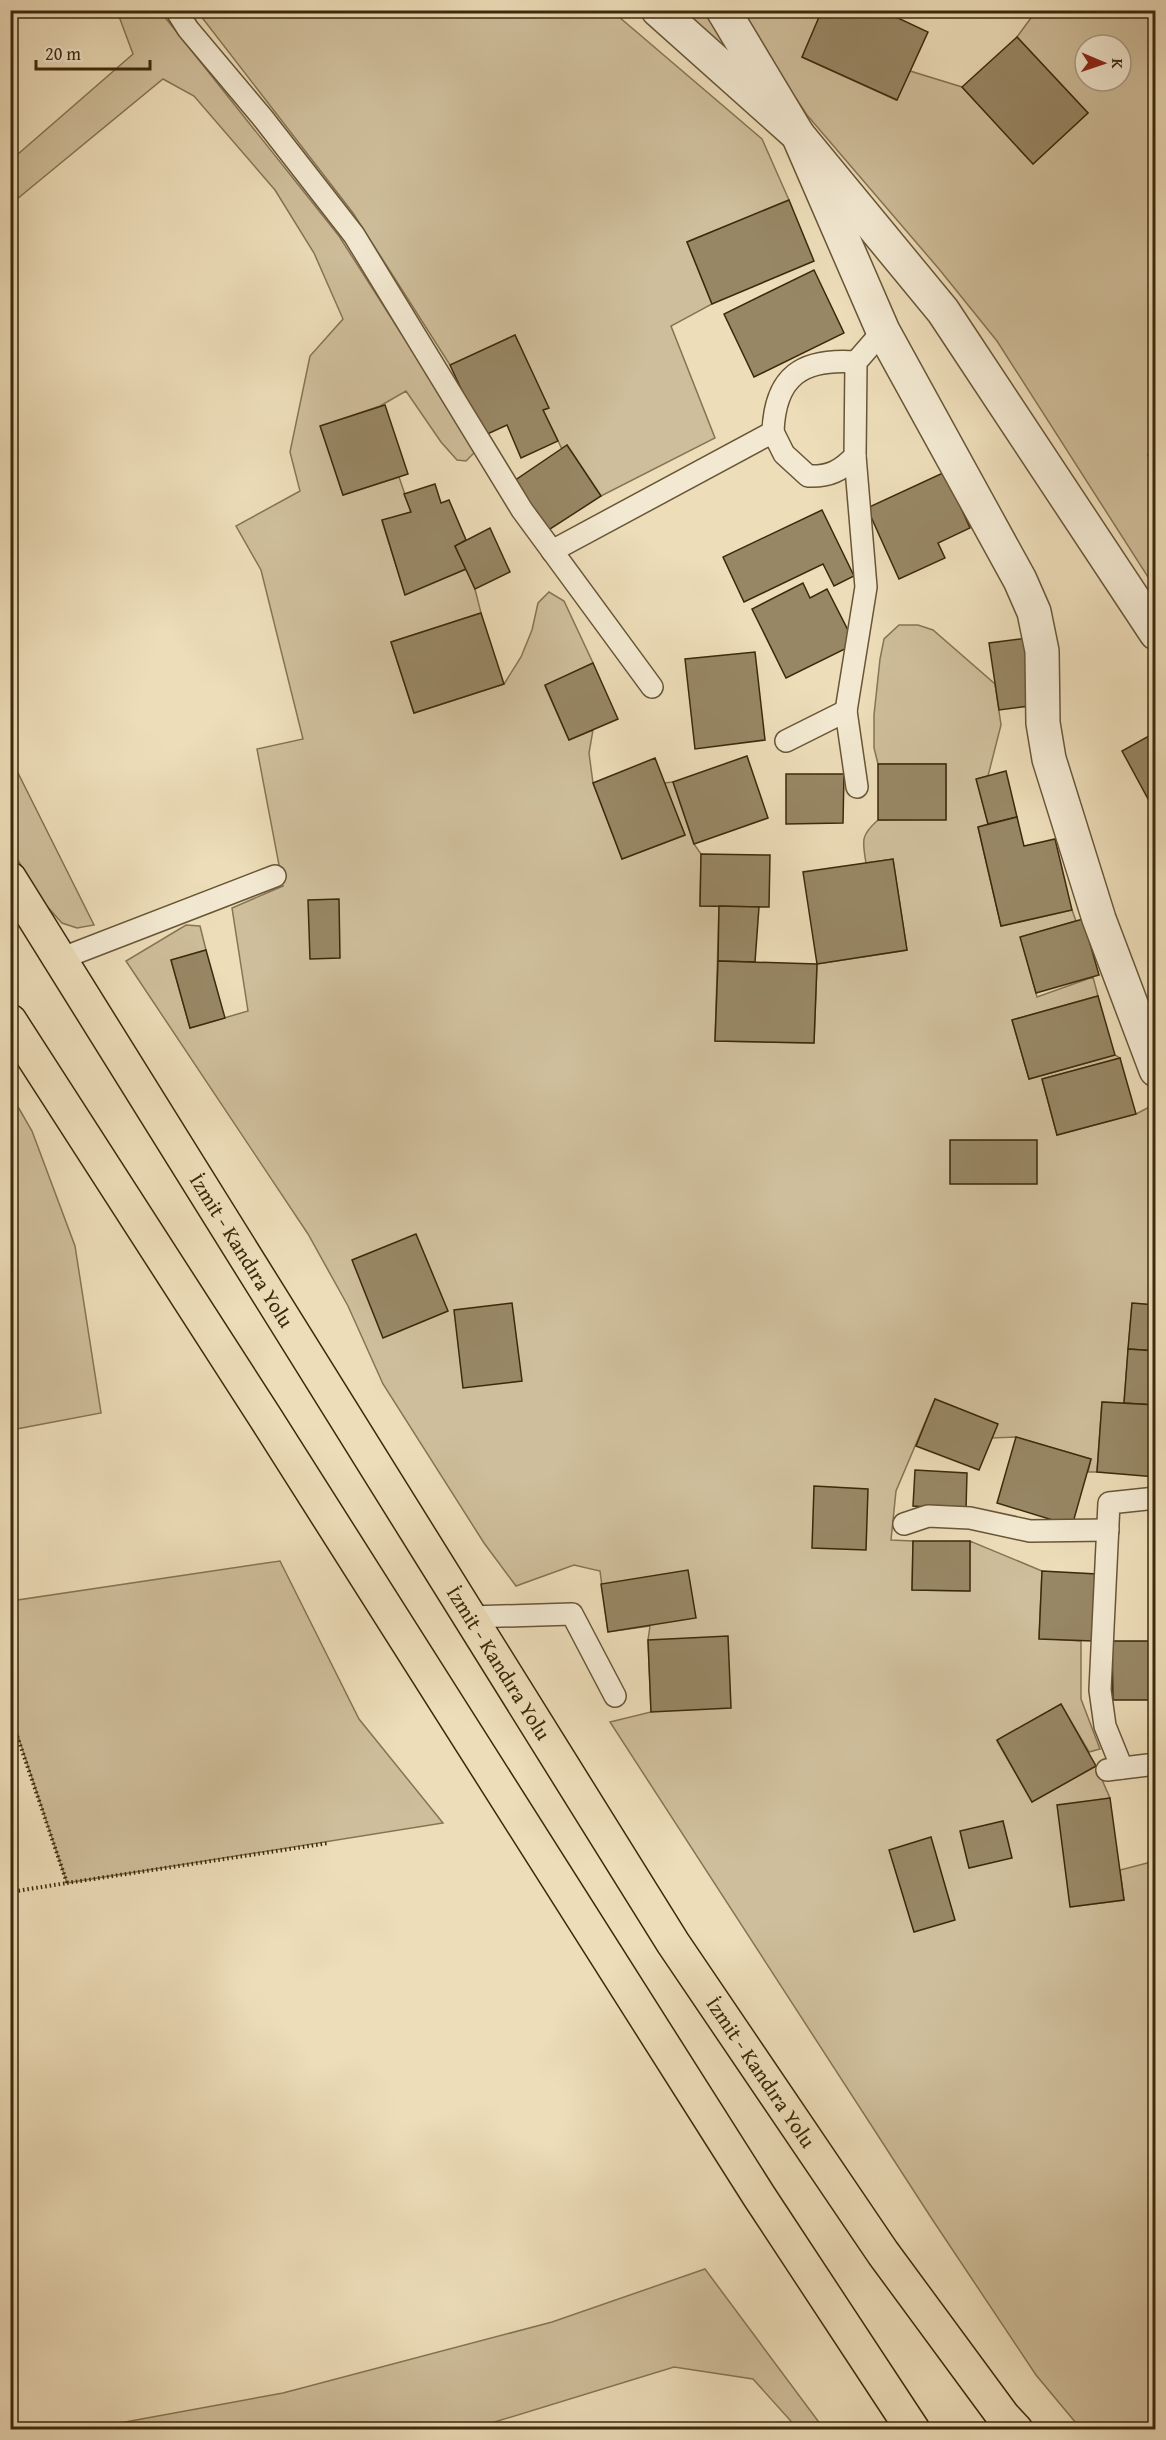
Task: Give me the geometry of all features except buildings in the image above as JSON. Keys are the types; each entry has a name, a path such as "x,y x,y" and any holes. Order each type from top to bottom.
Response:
{"highway":[{"name":"İzmit - Kandıra Yolu","path":"10,879 673,1943 883,2253 1003,2416 1016,2430"},
{"path":"10,1021 271,1427 759,2196 913,2430"}],"street":[{"path":"658,10 798,135 943,311 1155,633"},
{"path":"723,10 798,135 883,331 1020,580 1034,612 1042,651 1042,723 1049,759 1099,919 1155,1070"}],"lane":[{"path":"176,10 188,29 262,117 354,235 522,510 652,687"},
{"path":"857,786 846,711 866,586 855,456 856,362 883,331"},
{"path":"855,456 837,472 821,477 808,476 784,454 772,432 775,405 784,383 808,367 822,362 856,362"},
{"path":"552,551 772,432"},
{"path":"786,741 846,711"},
{"path":"60,958 275,876"},
{"path":"1155,1498 1109,1503 1100,1690 1105,1726 1115,1769 1155,1764"},
{"path":"904,1524 928,1515 970,1518 1030,1531 1108,1530"},
{"path":"470,1617 572,1614 615,1696"}],"path":[{"path":"10,1716 67,1883"},
{"path":"10,1892 329,1843"}],"shaded area":[{"path":"117,11 160,11 339,236 476,451 466,461 457,460 441,442 406,391 380,406 321,426 343,495 399,477 411,512 382,521 405,594 466,569 475,589 481,613 391,642 414,713 504,684 521,657 532,630 538,603 549,592 564,601 593,663 545,686 569,740 593,730 589,753 593,783 622,859 685,835 664,783 673,782 694,844 701,854 700,906 719,906 715,1041 814,1043 817,964 907,950 893,859 866,863 864,838 878,820 946,819 946,764 878,764 874,748 874,715 884,639 899,625 918,625 933,630 995,684 1001,725 988,776 977,779 988,824 978,827 1001,926 1072,910 1076,921 1021,937 1037,997 1093,977 1098,996 1012,1020 1029,1079 1115,1055 1120,1058 1042,1079 1057,1135 1136,1114 1155,1104 1155,1305 1132,1304 1124,1403 1102,1402 1097,1472 1088,1472 1091,1459 1016,1437 992,1438 997,1424 935,1399 896,1491 891,1540 913,1541 912,1590 969,1591 970,1541 1042,1571 1039,1638 1081,1641 1081,1699 1100,1749 1089,1752 1061,1704 997,1741 1032,1802 1096,1766 1110,1798 1058,1806 1071,1907 1124,1900 1120,1870 1155,1861 1155,2429 1081,2429 1036,2375 932,2219 610,1722 651,1712 648,1640 650,1626 608,1632 600,1571 574,1565 516,1586 484,1543 383,1384 348,1306 308,1234 126,961 186,925 200,926 206,950 171,960 190,1028 248,1011 232,908 283,886 257,749 303,739 261,570 236,526 300,491 290,452 310,356 343,319 314,253 275,190 194,96 163,79 11,204 10,161 133,54"},
{"path":"197,11 612,11 762,139 789,200 687,242 712,304 671,326 715,438 601,496 567,445 562,449 543,410 548,408 515,335 450,365 353,213"},
{"path":"685,11 708,11 724,35 727,51"},
{"path":"738,11 822,11 802,57 896,100 910,71 962,87 1033,164 1088,113 1017,37 1036,11 1155,11 1155,588 997,341 939,269 807,115"},
{"path":"10,757 94,925 77,928 62,923 44,903 11,849"},
{"path":"10,1093 32,1131 75,1246 101,1413 11,1430"},
{"path":"280,1561 359,1719 443,1823 67,1883 11,1715 11,1601"},
{"path":"705,2269 824,2429 798,2429 753,2379 674,2367 472,2429 87,2429 283,2393 552,2322"}]}
